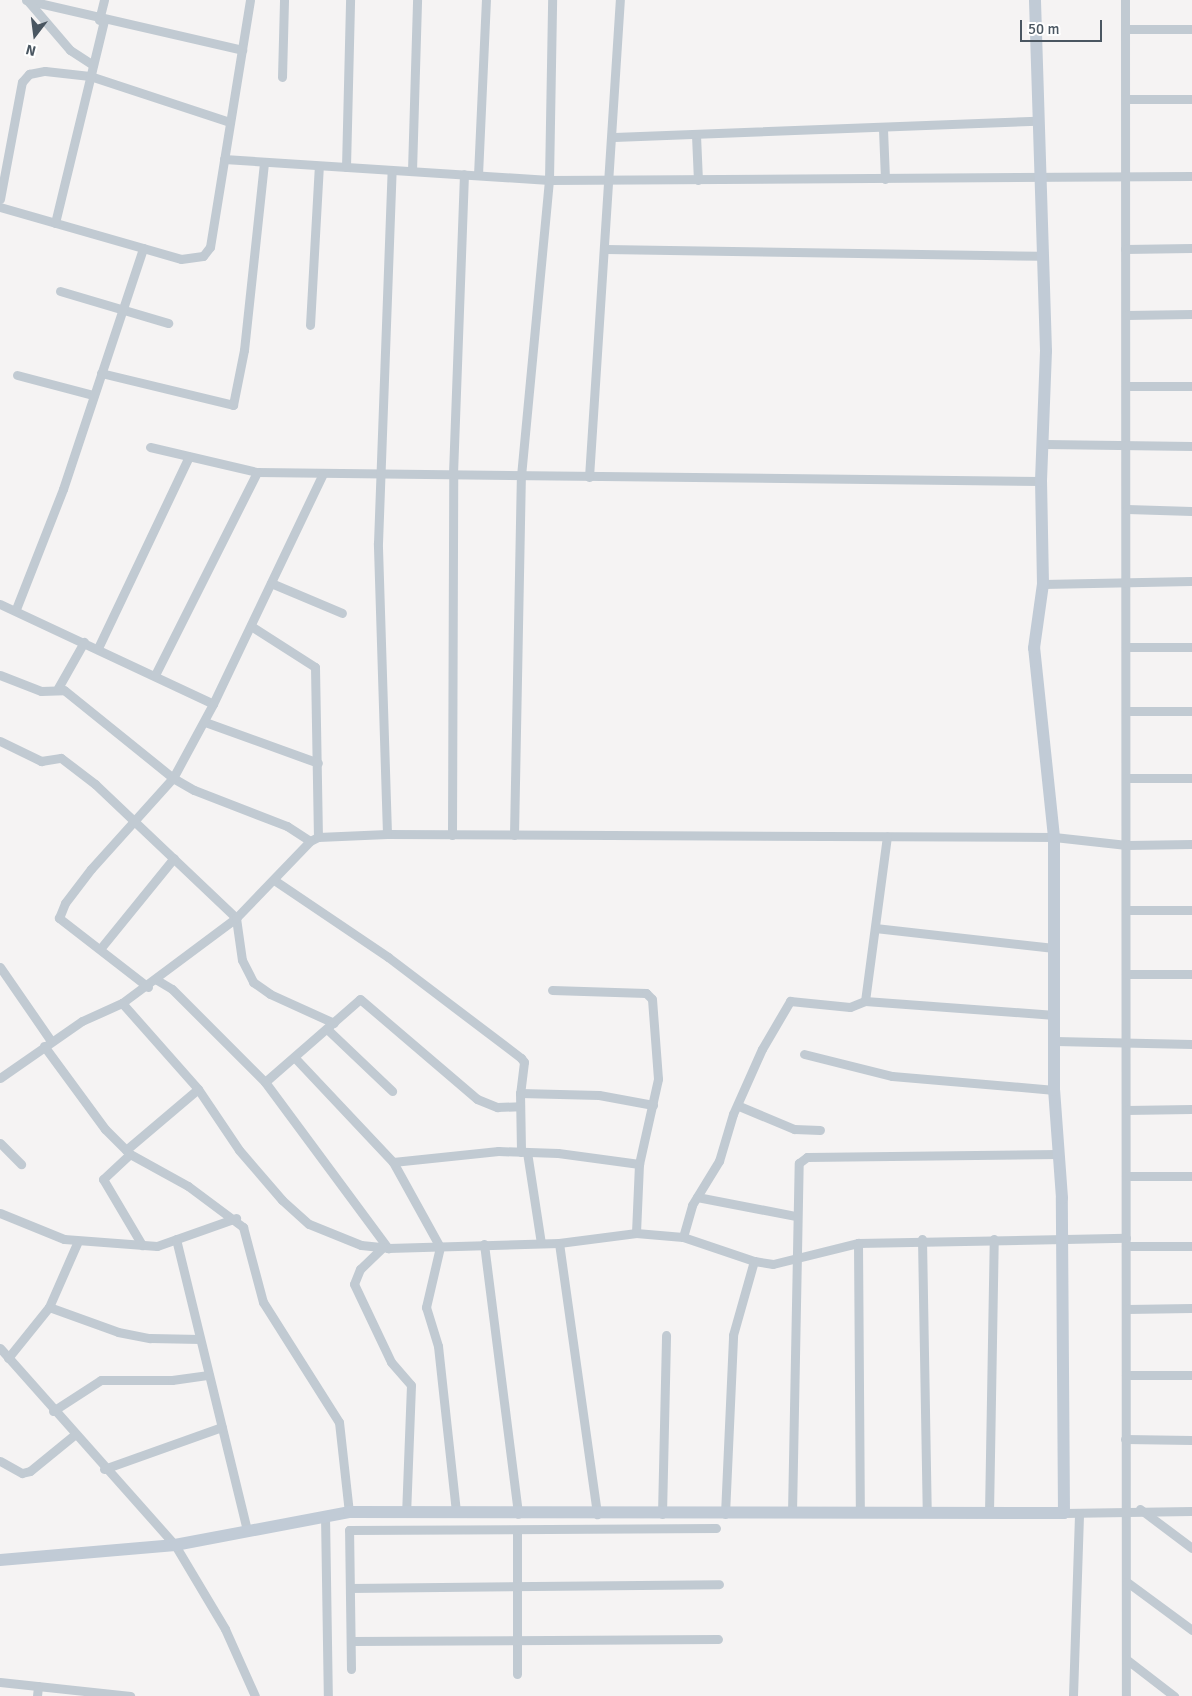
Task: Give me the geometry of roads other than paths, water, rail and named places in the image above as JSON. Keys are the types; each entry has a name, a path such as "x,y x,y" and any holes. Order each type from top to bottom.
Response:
{"street":[{"path":"27,0 102,21 242,50"},
{"path":"27,0 70,50 93,65"},
{"path":"55,223 93,65 102,21 104,0"},
{"path":"0,207 181,259 203,256 210,247 250,0"},
{"path":"282,77 284,0"},
{"path":"346,167 350,0"},
{"path":"412,171 417,0"},
{"path":"478,175 486,0"},
{"path":"514,835 521,476 549,180 552,0"},
{"path":"589,477 614,137 620,0"},
{"path":"1035,0 1040,178 1040,256 1046,351 1045,444 1041,481 1043,584 1034,648 1054,837 1054,1090 1063,1240 1064,1513"},
{"path":"1125,0 1126,176 1124,249 1126,386 1124,446 1127,509 1126,711 1128,778 1126,910 1126,1696"},
{"path":"1126,29 1192,28"},
{"path":"0,199 22,82 29,74 44,71 90,76 230,122"},
{"path":"1126,99 1192,99"},
{"path":"614,137 883,129 1037,121"},
{"path":"883,129 885,179"},
{"path":"696,135 698,180"},
{"path":"224,159 549,180 1192,176"},
{"path":"101,373 233,405 244,350 264,162"},
{"path":"310,325 319,166"},
{"path":"387,834 378,543 392,170"},
{"path":"452,835 453,474 464,174"},
{"path":"16,609 63,488 143,248"},
{"path":"1124,249 1192,248"},
{"path":"606,249 1040,256"},
{"path":"60,291 168,323"},
{"path":"1126,315 1192,314"},
{"path":"17,375 93,395"},
{"path":"1126,386 1192,386"},
{"path":"1045,444 1192,446"},
{"path":"150,447 257,472 1041,481"},
{"path":"98,648 189,456"},
{"path":"155,675 257,472"},
{"path":"148,987 59,918 65,903 134,820 173,778 213,704 323,473"},
{"path":"1127,509 1192,511"},
{"path":"1043,584 1192,581"},
{"path":"271,583 342,613"},
{"path":"0,604 16,609 213,704"},
{"path":"1,1076 82,1021 122,1003 148,987 236,918 314,839 318,763 315,667 251,626"},
{"path":"58,688 84,642"},
{"path":"1126,647 1192,647"},
{"path":"0,675 41,691 58,688 173,778 209,796 287,826 314,839 387,834 888,836 1054,837 1127,845 1192,844"},
{"path":"1126,711 1192,712"},
{"path":"204,722 318,763"},
{"path":"0,741 41,761 61,758 134,820 236,918 242,960 253,982 270,994 330,1026 392,1091"},
{"path":"1128,778 1192,778"},
{"path":"865,1001 888,836"},
{"path":"100,949 174,858"},
{"path":"274,880 388,957 513,1049 524,1062 520,1093 524,1152 541,1243"},
{"path":"1126,910 1192,910"},
{"path":"875,928 1054,948"},
{"path":"0,967 47,1044 105,1129 128,1152 236,1218 246,1236 255,1281 263,1302 339,1422 349,1512"},
{"path":"1126,974 1192,974"},
{"path":"157,980 172,989 265,1082 385,1248"},
{"path":"552,990 650,995 658,1078 639,1164 636,1233"},
{"path":"265,1082 295,1058 360,999 477,1099 497,1107 520,1106"},
{"path":"683,1237 697,1197 719,1161 738,1106 762,1049 790,1001 850,1007 865,1001 1054,1015"},
{"path":"122,1003 198,1090 239,1150 309,1224 361,1245 385,1248 559,1243 636,1233 683,1237 754,1261 773,1264 858,1243 922,1239 1063,1240 1192,1246"},
{"path":"1055,1041 1192,1044"},
{"path":"804,1054 892,1076 1054,1090"},
{"path":"295,1058 393,1162 440,1246 426,1308 438,1346 456,1513"},
{"path":"142,1245 103,1179 128,1152 198,1090"},
{"path":"520,1093 599,1095 653,1105"},
{"path":"738,1106 794,1129 820,1130"},
{"path":"1126,1110 1192,1109"},
{"path":"0,1143 21,1164"},
{"path":"393,1162 459,1152 524,1152 639,1164"},
{"path":"792,1513 794,1260 799,1163 807,1156 1058,1154"},
{"path":"1126,1176 1192,1176"},
{"path":"697,1197 796,1216"},
{"path":"0,1213 51,1236 78,1241 142,1245 162,1245 236,1218"},
{"path":"176,1239 247,1531"},
{"path":"922,1239 927,1513"},
{"path":"989,1513 994,1239"},
{"path":"8,1358 49,1307 78,1241"},
{"path":"559,1243 597,1514"},
{"path":"858,1243 860,1513"},
{"path":"484,1244 518,1514"},
{"path":"385,1248 360,1268 354,1284 391,1362 411,1385 406,1513"},
{"path":"725,1514 733,1335 754,1261"},
{"path":"49,1307 118,1332 150,1338 200,1339"},
{"path":"1127,1309 1192,1308"},
{"path":"662,1514 666,1335"},
{"path":"0,1348 104,1469 175,1545 225,1629 255,1696"},
{"path":"53,1411 101,1380 172,1380 209,1375"},
{"path":"1126,1375 1192,1375"},
{"path":"104,1469 222,1427"},
{"path":"0,1461 22,1472 30,1471 74,1435"},
{"path":"1125,1439 1192,1440"},
{"path":"1140,1509 1192,1548"},
{"path":"0,1560 175,1545 325,1515 349,1512 725,1514 1079,1513 1140,1509 1192,1511"},
{"path":"1073,1696 1079,1513"},
{"path":"325,1515 328,1696"},
{"path":"351,1669 349,1530 716,1528"},
{"path":"517,1530 517,1674"},
{"path":"1127,1582 1192,1630"},
{"path":"350,1588 719,1584"},
{"path":"351,1641 718,1639"},
{"path":"1126,1659 1174,1696"},
{"path":"0,1682 130,1696"},
{"path":"36,1696 38,1686"}]}
